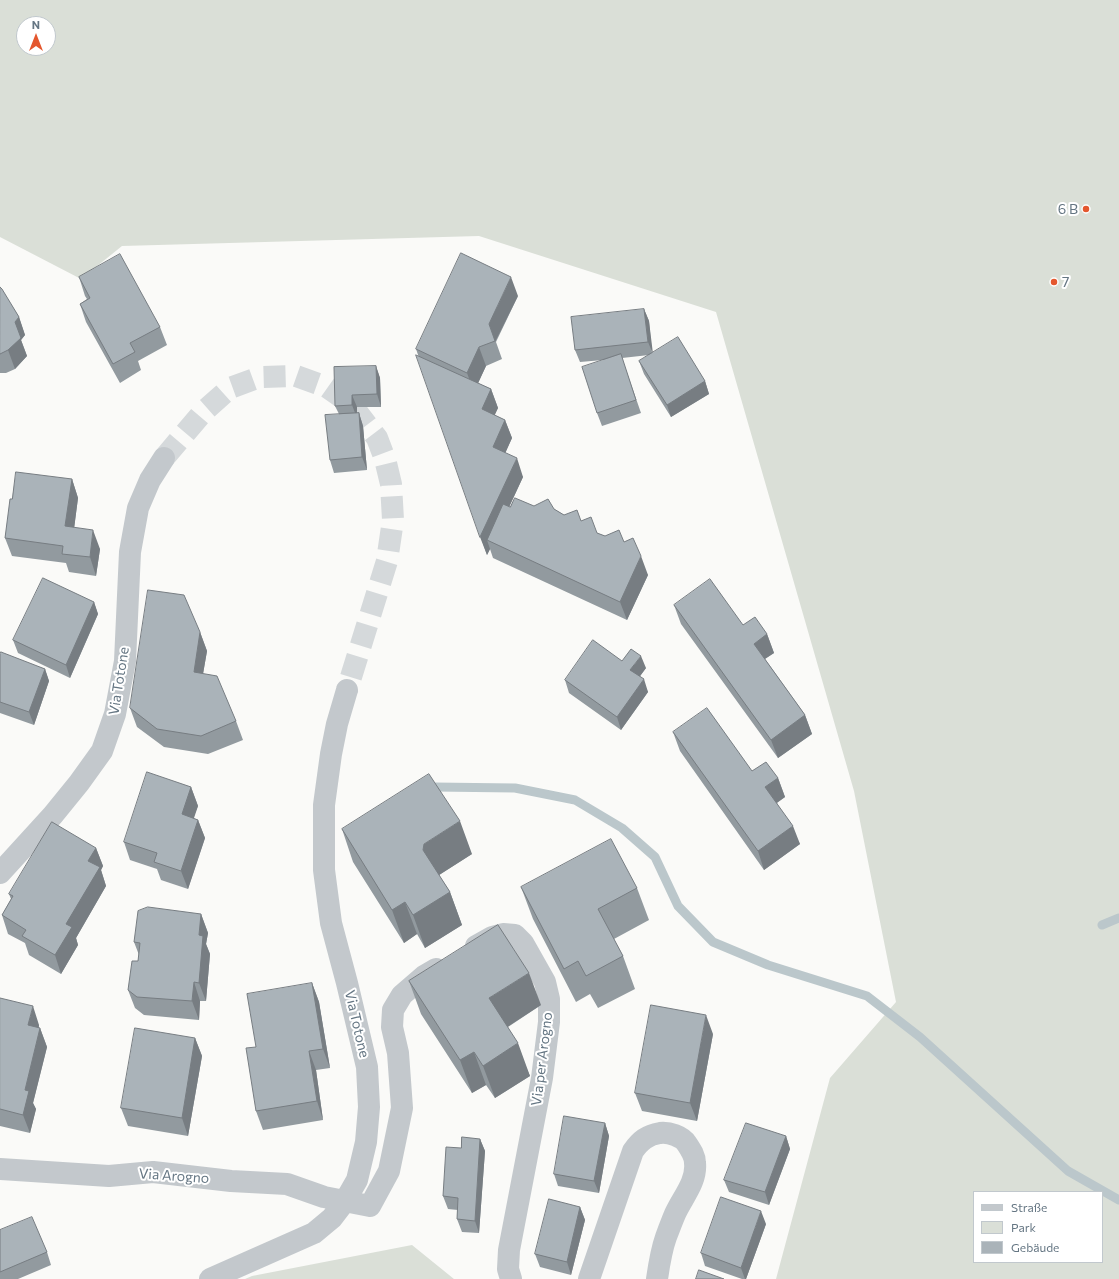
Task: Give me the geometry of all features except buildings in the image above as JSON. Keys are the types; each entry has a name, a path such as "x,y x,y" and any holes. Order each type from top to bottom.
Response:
{"street":[{"name":"Via Totone","path":"0,873 53,815 102,751 115,714 125,661 130,552 138,508 150,480 164,458"},
{"name":"Via Totone","path":"210,1279 314,1233 332,1218 345,1201 356,1180 366,1142 369,1107 367,1067 331,923 324,870 324,805 337,724 347,690"},
{"name":"Via per Arogno","path":"345,1201 370,1206 389,1171 402,1108 398,1053 392,1027 393,1010 402,995 424,976 492,937 503,934 515,935 523,943 545,982 549,999 549,1022 542,1078 509,1250 508,1270 511,1279"},
{"path":"589,1279 633,1151 640,1142 648,1136 661,1133 674,1134 685,1141 692,1152 695,1164 693,1179 675,1214 666,1238 660,1258 657,1279"},
{"name":"Via Arogno","path":"0,1169 109,1176 153,1172 231,1181 287,1184 324,1197 345,1201"}],"green space":[{"path":"0,0 1119,0 1119,1279 776,1279 830,1078 896,1002 854,791 716,312 479,236 122,246 81,279 0,237"},
{"path":"412,1245 454,1279 245,1279 252,1276"}],"waterway":[{"path":"434,787 515,788 575,800 622,828 655,857 678,906 713,942 768,965 867,996 920,1037 1068,1171 1119,1200"},
{"path":"1102,925 1119,918"}],"tunnel":[{"path":"164,458 203,412 230,388 260,377 296,376 327,387 351,404 377,438 385,459 391,484 393,520 387,561 347,690"}],"place":[{"name":"6 B","path":"1086,209"},
{"name":"7","path":"1054,282"}]}
